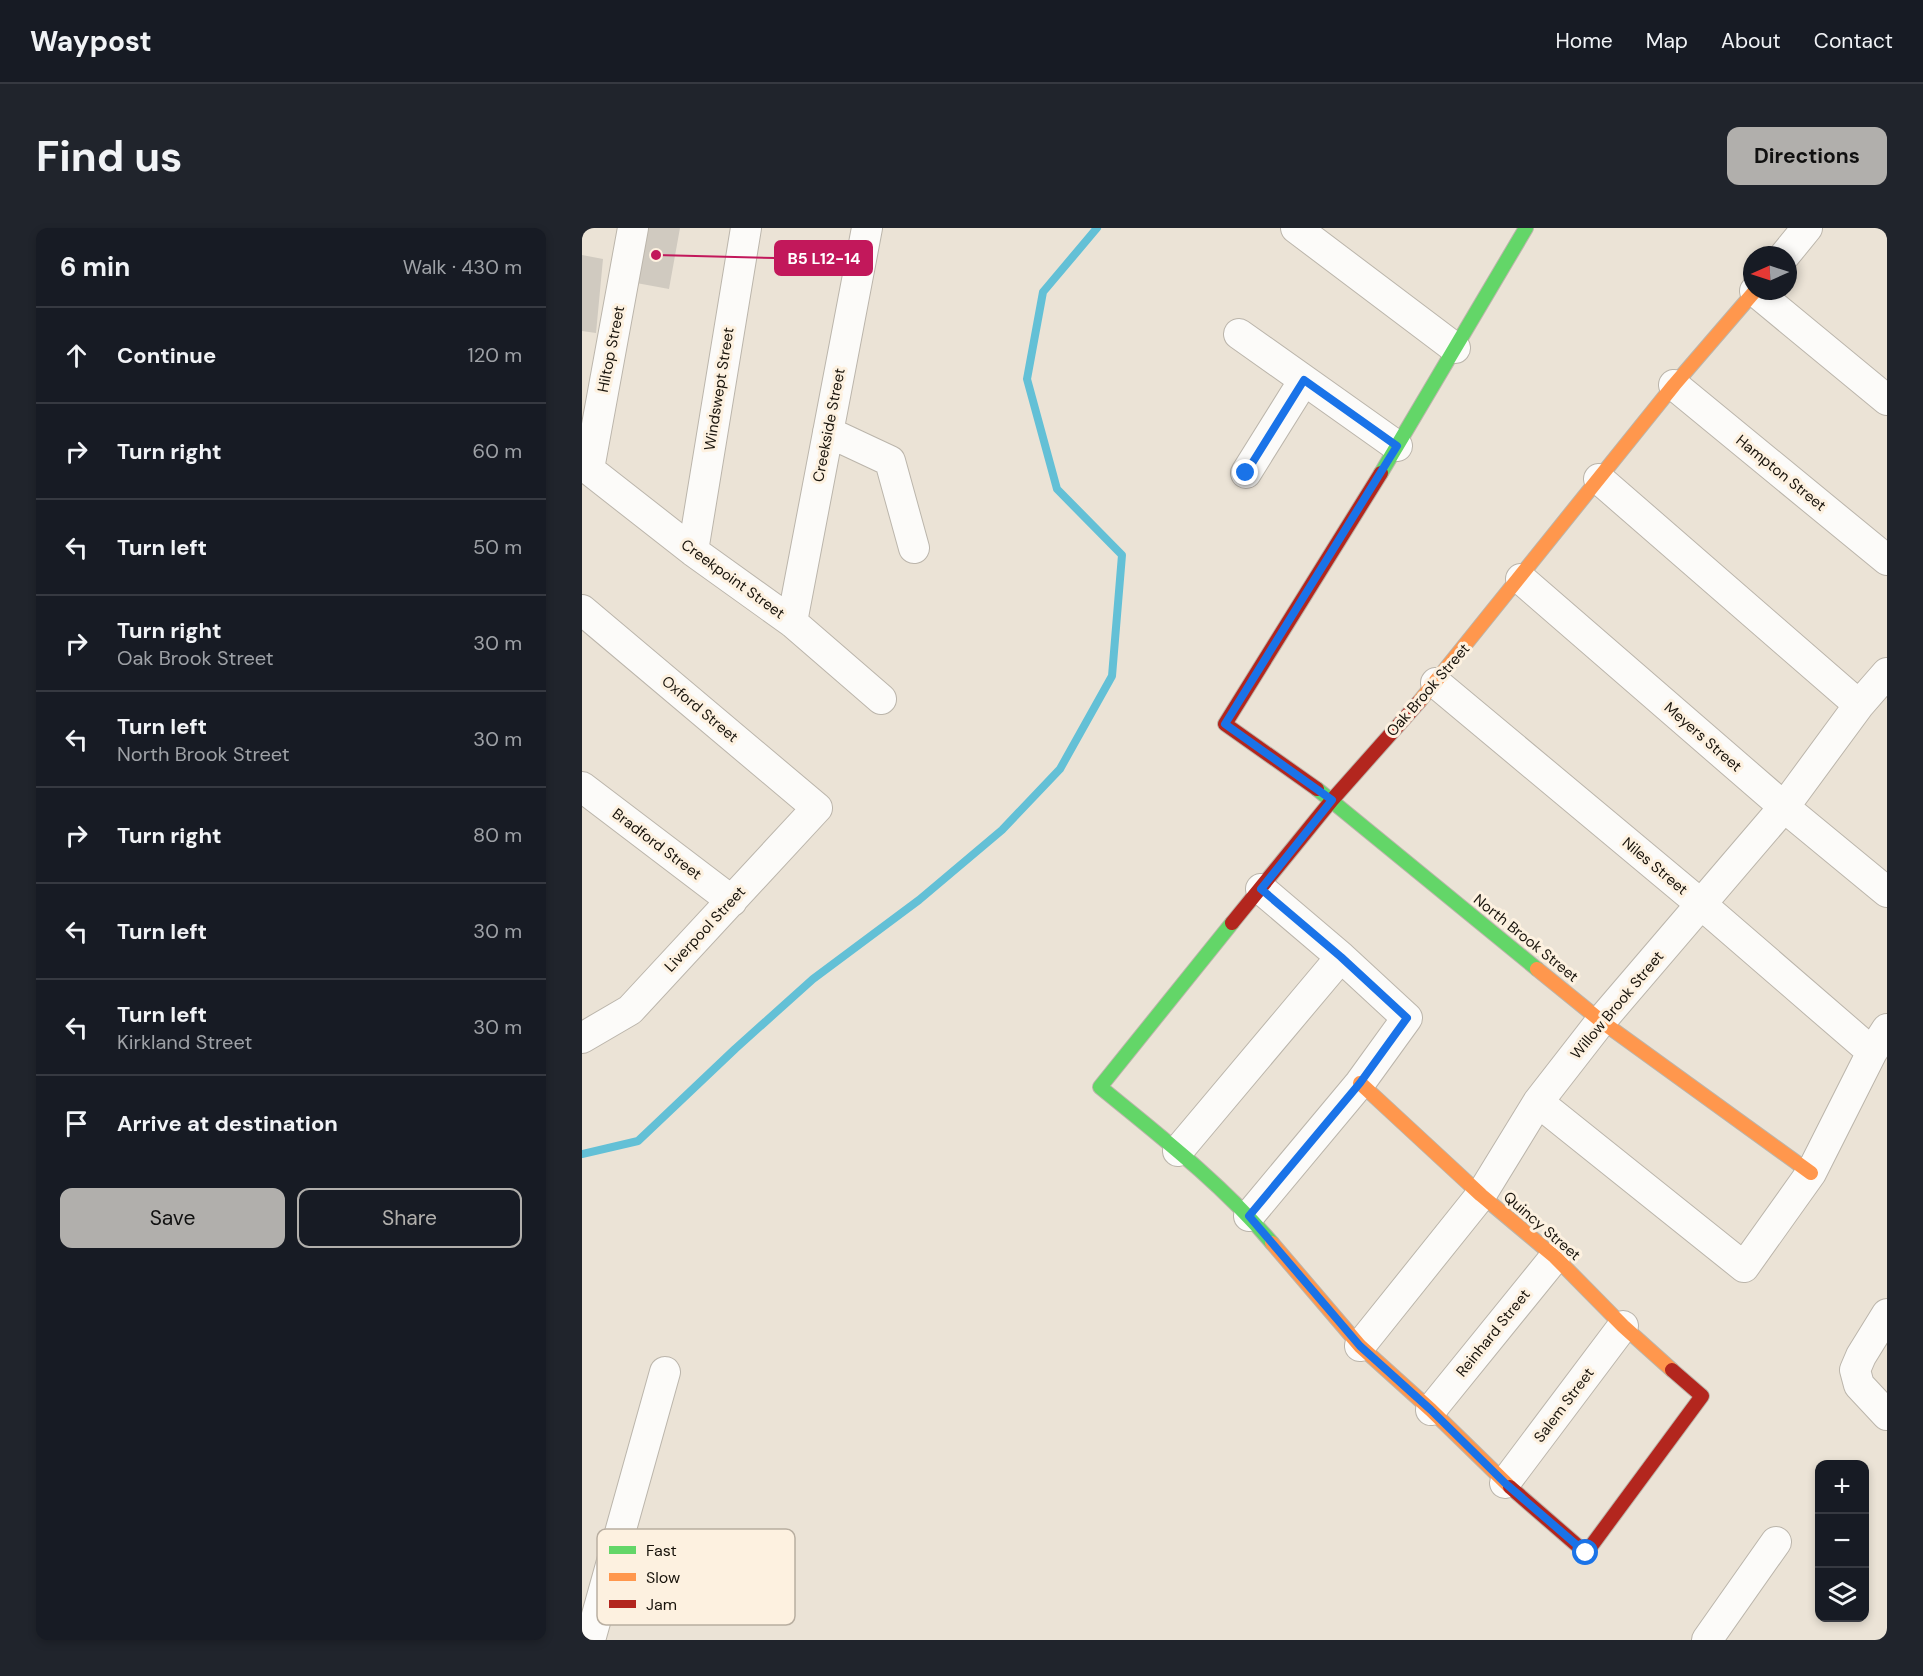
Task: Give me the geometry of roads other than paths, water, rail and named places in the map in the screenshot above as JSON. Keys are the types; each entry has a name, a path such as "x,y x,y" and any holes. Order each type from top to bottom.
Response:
{"street":[{"name":"Hiltop Street","path":"585,467 633,228"},
{"name":"Windswept Street","path":"693,551 746,228"},
{"name":"Creekside Street","path":"792,622 867,228"},
{"path":"1296,228 1455,348"},
{"path":"1792,246 1807,228"},
{"path":"1239,334 1397,446 1455,348 1517,232"},
{"name":"Oak Brook Street","path":"1178,1151 1100,1087 1332,800 1436,683 1674,386 1747,300"},
{"path":"1766,300 1887,399"},
{"path":"1246,473 1304,380"},
{"name":"Hampton Street","path":"1674,386 1887,560"},
{"path":"828,432 890,461 914,548"},
{"name":"North Brook Street","path":"1397,446 1225,724 1332,800 1601,1021 1811,1173"},
{"name":"Creekpoint Street","path":"585,467 693,551 792,622 881,699"},
{"path":"1599,479 1859,705"},
{"name":"Meyers Street","path":"1521,579 1784,807 1887,892"},
{"name":"Oxford Street","path":"582,610 817,808"},
{"name":"Willow Brook Street","path":"1360,1346 1481,1195 1538,1102 1601,1021 1784,807 1859,705 1887,673"},
{"name":"Niles Street","path":"1436,683 1702,904 1879,1040"},
{"name":"Bradford Street","path":"582,787 732,901"},
{"name":"Liverpool Street","path":"582,1038 630,1010 817,808"},
{"path":"1249,1216 1360,1083 1407,1018 1341,957 1261,889"},
{"path":"1341,957 1178,1151 1249,1216 1360,1346 1431,1410 1505,1483"},
{"path":"1538,1102 1744,1268 1811,1173 1879,1040"},
{"name":"Quincy Street","path":"1360,1083 1481,1195 1554,1257 1623,1326 1702,1396 1586,1553 1505,1483"},
{"name":"Reinhard Street","path":"1431,1410 1554,1257"},
{"path":"1887,1314 1855,1370 1859,1385 1887,1415"},
{"name":"Salem Street","path":"1505,1483 1623,1326"},
{"path":"621,1529 665,1372"},
{"path":"1707,1640 1776,1542"},
{"path":"590,1640 597,1615"}],"waterway":[{"path":"582,1154 638,1141 813,979 919,900 1002,830 1060,769 1112,676 1122,555 1057,489 1027,379 1043,292 1097,228"}],"place":[{"name":"B5 L12-14","path":"656,255"}]}
